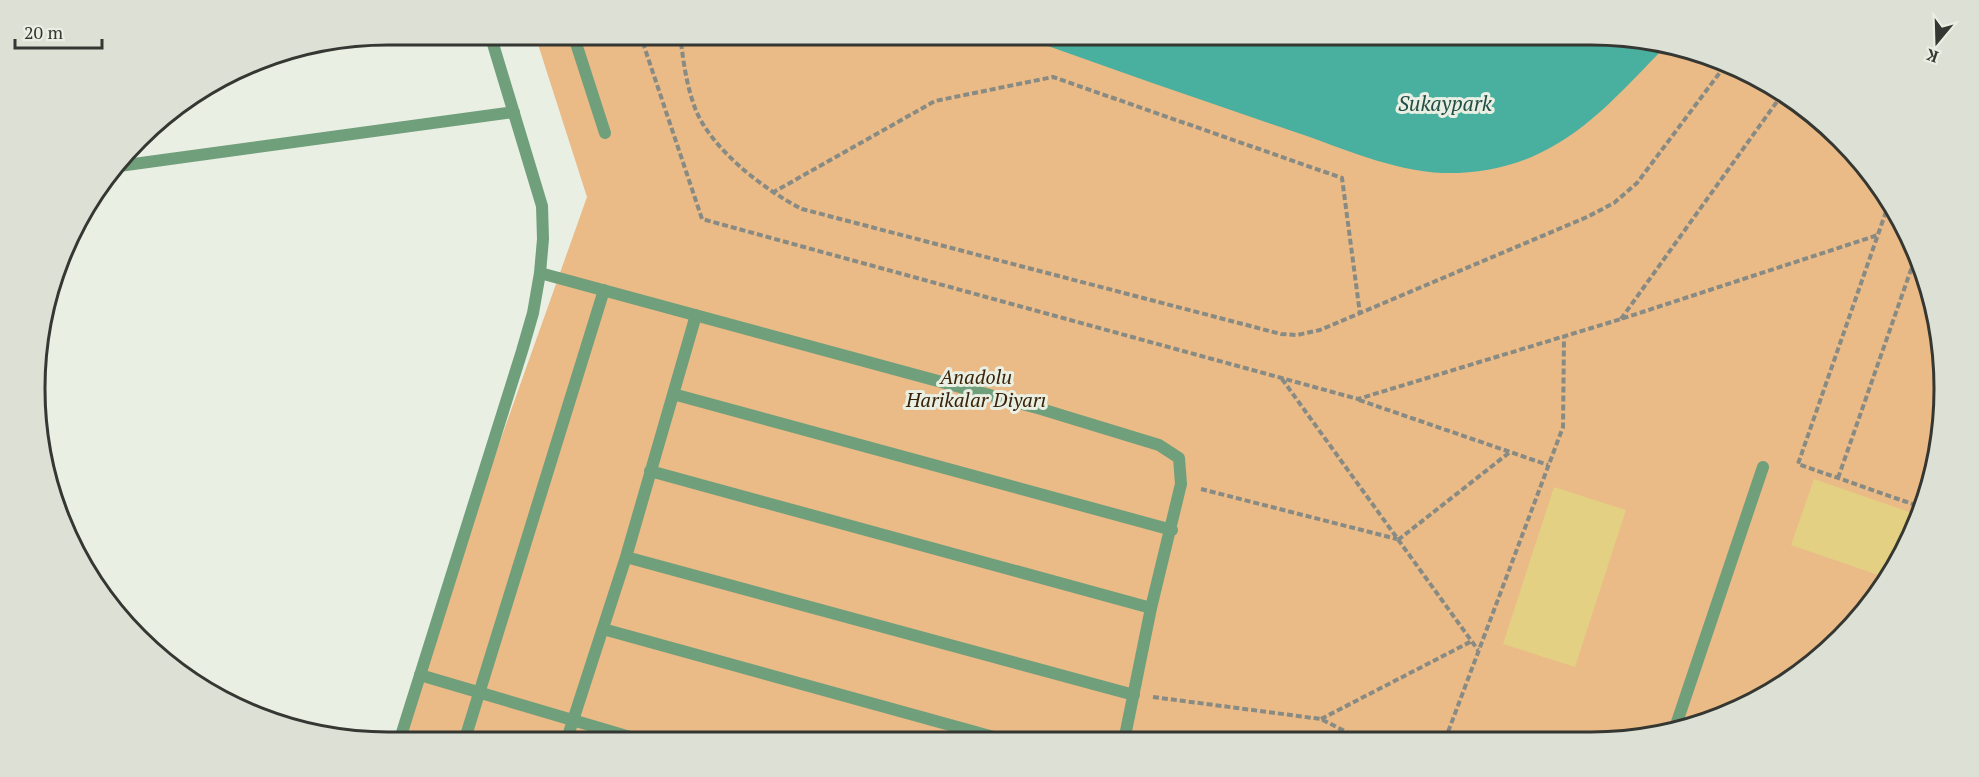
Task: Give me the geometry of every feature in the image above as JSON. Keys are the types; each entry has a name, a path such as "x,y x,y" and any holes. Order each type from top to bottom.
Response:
{"street":[{"path":"402,732 522,351 533,313 540,273 543,240 542,206 493,45"},
{"path":"577,45 605,133"},
{"path":"128,165 514,112"},
{"path":"540,273 1041,409 1160,445 1179,458 1181,484 1172,530 1151,608 1126,732"},
{"path":"467,732 603,290"},
{"path":"569,732 626,556 696,315"},
{"path":"673,394 1172,530"},
{"path":"1678,720 1763,467"},
{"path":"650,471 1151,608"},
{"path":"626,556 1134,695"},
{"path":"603,629 975,732"},
{"path":"420,675 613,732"}],"path":[{"path":"644,45 702,219 1358,399 1548,465"},
{"path":"682,45 689,89 706,129 748,173 772,193 802,209 820,216 1281,334 1309,334 1360,314 1587,217 1614,203 1637,183 1723,71"},
{"path":"772,193 935,101 1053,77 1342,178 1360,314"},
{"path":"1621,319 1778,101"},
{"path":"1886,214 1798,464 1914,505"},
{"path":"1358,399 1564,337 1878,235"},
{"path":"1838,478 1912,267"},
{"path":"1448,732 1563,427 1564,337"},
{"path":"1282,378 1478,651"},
{"path":"1398,540 1510,452"},
{"path":"1181,484 1398,540"},
{"path":"1321,719 1472,641"},
{"path":"1134,695 1321,719 1346,732"}],"green space":[{"name":"Anadolu Harikalar Diyarı","path":"538,45 1590,45 1658,52 1722,71 1781,103 1817,130 1849,162 1876,198 1908,257 1927,321 1934,388 1927,456 1916,499 1888,560 1863,598 1817,647 1781,674 1742,697 1701,714 1658,725 1590,732 404,732 467,534 587,197"}],"water":[{"name":"Sukaypark","path":"1045,45 1590,45 1660,52 1608,105 1558,143 1529,158 1505,166 1455,173 1405,168 1368,158"}],"building":[{"path":"1814,479 1911,513 1899,540 1878,575 1791,545"},
{"path":"1554,487 1626,510 1575,667 1503,644"}]}
